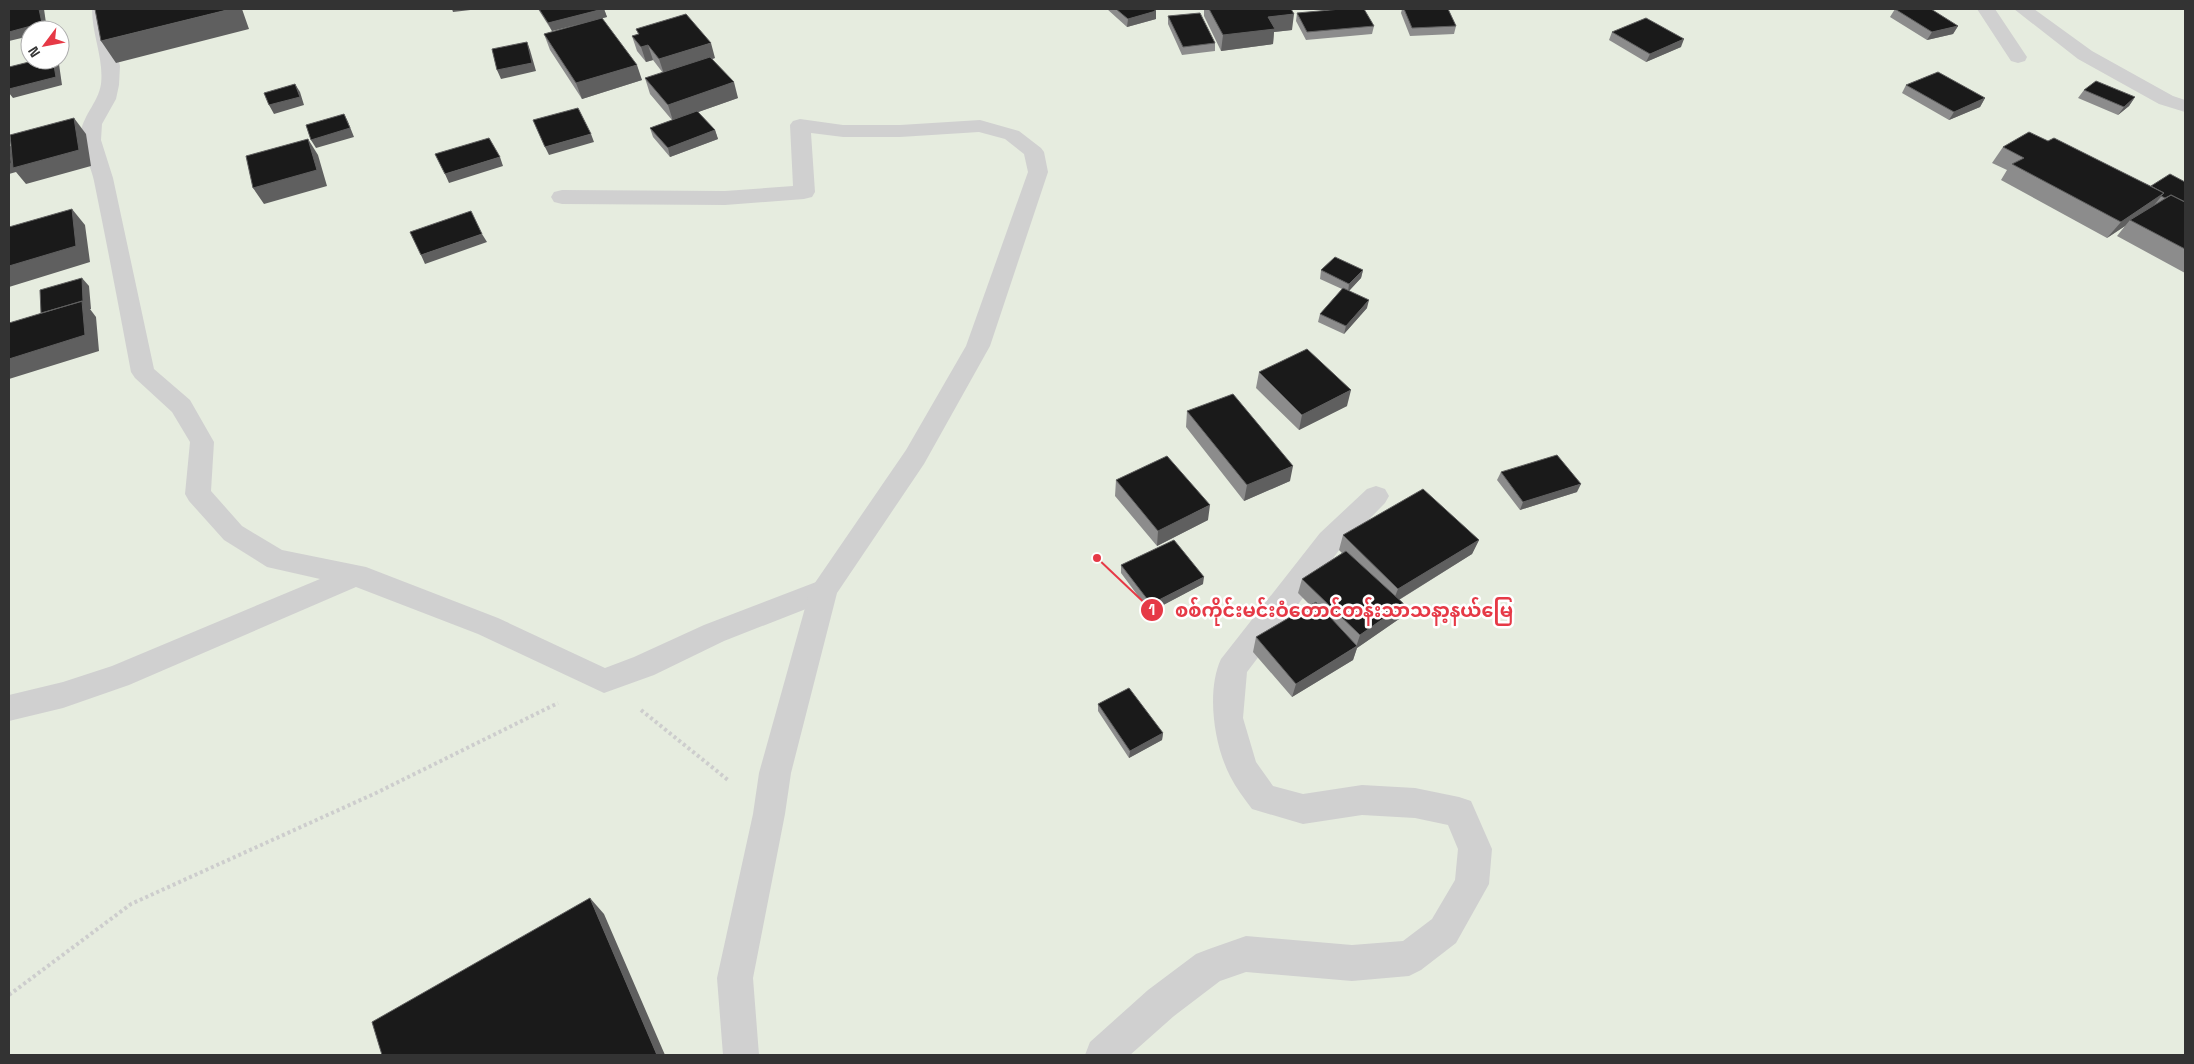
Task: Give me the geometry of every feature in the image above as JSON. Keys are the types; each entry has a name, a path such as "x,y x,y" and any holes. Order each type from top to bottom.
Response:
{"street":[{"path":"1986,9 2018,57"},
{"path":"2023,9 2085,55 2166,100 2185,106"},
{"path":"562,197 725,198 804,192 800,125 843,132 980,126 1012,135 1034,152 1038,172 978,346 915,457 824,590 775,773 769,814 735,978 741,1055"},
{"path":"1103,1055 1161,1003 1209,967 1246,954 1352,963 1409,958 1444,931 1472,884 1475,849 1459,812 1415,803 1362,800 1303,809 1263,798 1242,768 1228,718 1232,668 1330,541 1376,496"}],"lane":[{"path":"101,9 101,24 111,66 110,85 106,99 92,124 91,140 103,178 143,372 181,406 202,442 198,494 233,533 276,559 356,575 488,626 604,681 644,666 714,633 824,590"},
{"path":"9,708 63,695 119,676 356,575"}],"path":[{"path":"9,995 131,904 376,793 604,681 769,814"}],"shaded area":[{"path":"9,9 2185,9 2185,1055 9,1055"}],"building":[{"path":"9,9 39,9 41,20 20,20 20,29 9,32"},
{"path":"95,9 231,9 101,41"},
{"path":"539,9 603,9 548,23"},
{"path":"1116,9 1153,9 1156,11 1128,19"},
{"path":"1209,9 1291,9 1294,14 1268,17 1275,29 1223,35"},
{"path":"1364,9 1374,26 1307,32 1297,13"},
{"path":"1404,9 1448,9 1456,26 1412,28"},
{"path":"1895,9 1931,9 1958,26 1932,32"},
{"path":"1200,13 1215,43 1183,47 1168,16"},
{"path":"686,14 711,43 659,59 648,45 641,47 632,36 639,34 636,29"},
{"path":"602,18 637,65 576,83 544,34"},
{"path":"1646,18 1684,39 1650,54 1612,32"},
{"path":"527,42 532,63 497,70 492,49"},
{"path":"710,57 734,82 668,105 645,78"},
{"path":"20,64 20,70 55,70 56,77 9,89 9,67"},
{"path":"1938,72 1985,98 1954,112 1906,85"},
{"path":"2096,81 2135,97 2124,107 2084,90"},
{"path":"295,84 300,97 269,105 264,93"},
{"path":"578,108 591,134 545,147 533,120"},
{"path":"697,111 715,130 668,148 650,128"},
{"path":"344,114 350,128 311,140 306,125"},
{"path":"74,118 79,150 13,168 10,135"},
{"path":"2029,132 2048,141 2054,138 2164,193 2121,222 2012,164 2024,158 2003,147"},
{"path":"489,138 500,157 445,174 435,154"},
{"path":"308,139 317,170 253,188 246,156"},
{"path":"9,144 11,163 9,164"},
{"path":"2170,174 2185,182 2185,202 2171,195 2165,198 2161,196 2164,193 2151,186"},
{"path":"2171,195 2185,202 2185,249 2130,220"},
{"path":"72,209 76,246 9,266 9,227"},
{"path":"471,211 482,234 421,255 410,232"},
{"path":"1335,257 1363,270 1349,284 1321,270"},
{"path":"82,278 83,301 41,313 40,290"},
{"path":"1343,288 1369,300 1346,326 1320,314"},
{"path":"82,301 85,335 9,359 9,323"},
{"path":"1307,349 1351,390 1302,415 1259,372"},
{"path":"1233,394 1293,466 1247,485 1187,411"},
{"path":"1557,455 1581,484 1523,502 1501,472"},
{"path":"1167,456 1210,505 1158,531 1116,480"},
{"path":"1423,489 1479,540 1398,589 1343,535"},
{"path":"1174,540 1204,577 1151,604 1121,565"},
{"path":"1346,551 1404,604 1360,635 1302,579"},
{"path":"1316,602 1357,646 1296,684 1256,637"},
{"path":"1129,688 1163,733 1130,751 1098,704"},
{"path":"590,898 657,1055 382,1055 372,1022"}],"place":[{"name":"စစ်ကိုင်းမင်းဝံတောင်တန်းသာသနာ့နယ်မြေ","path":"1097,558"}]}
